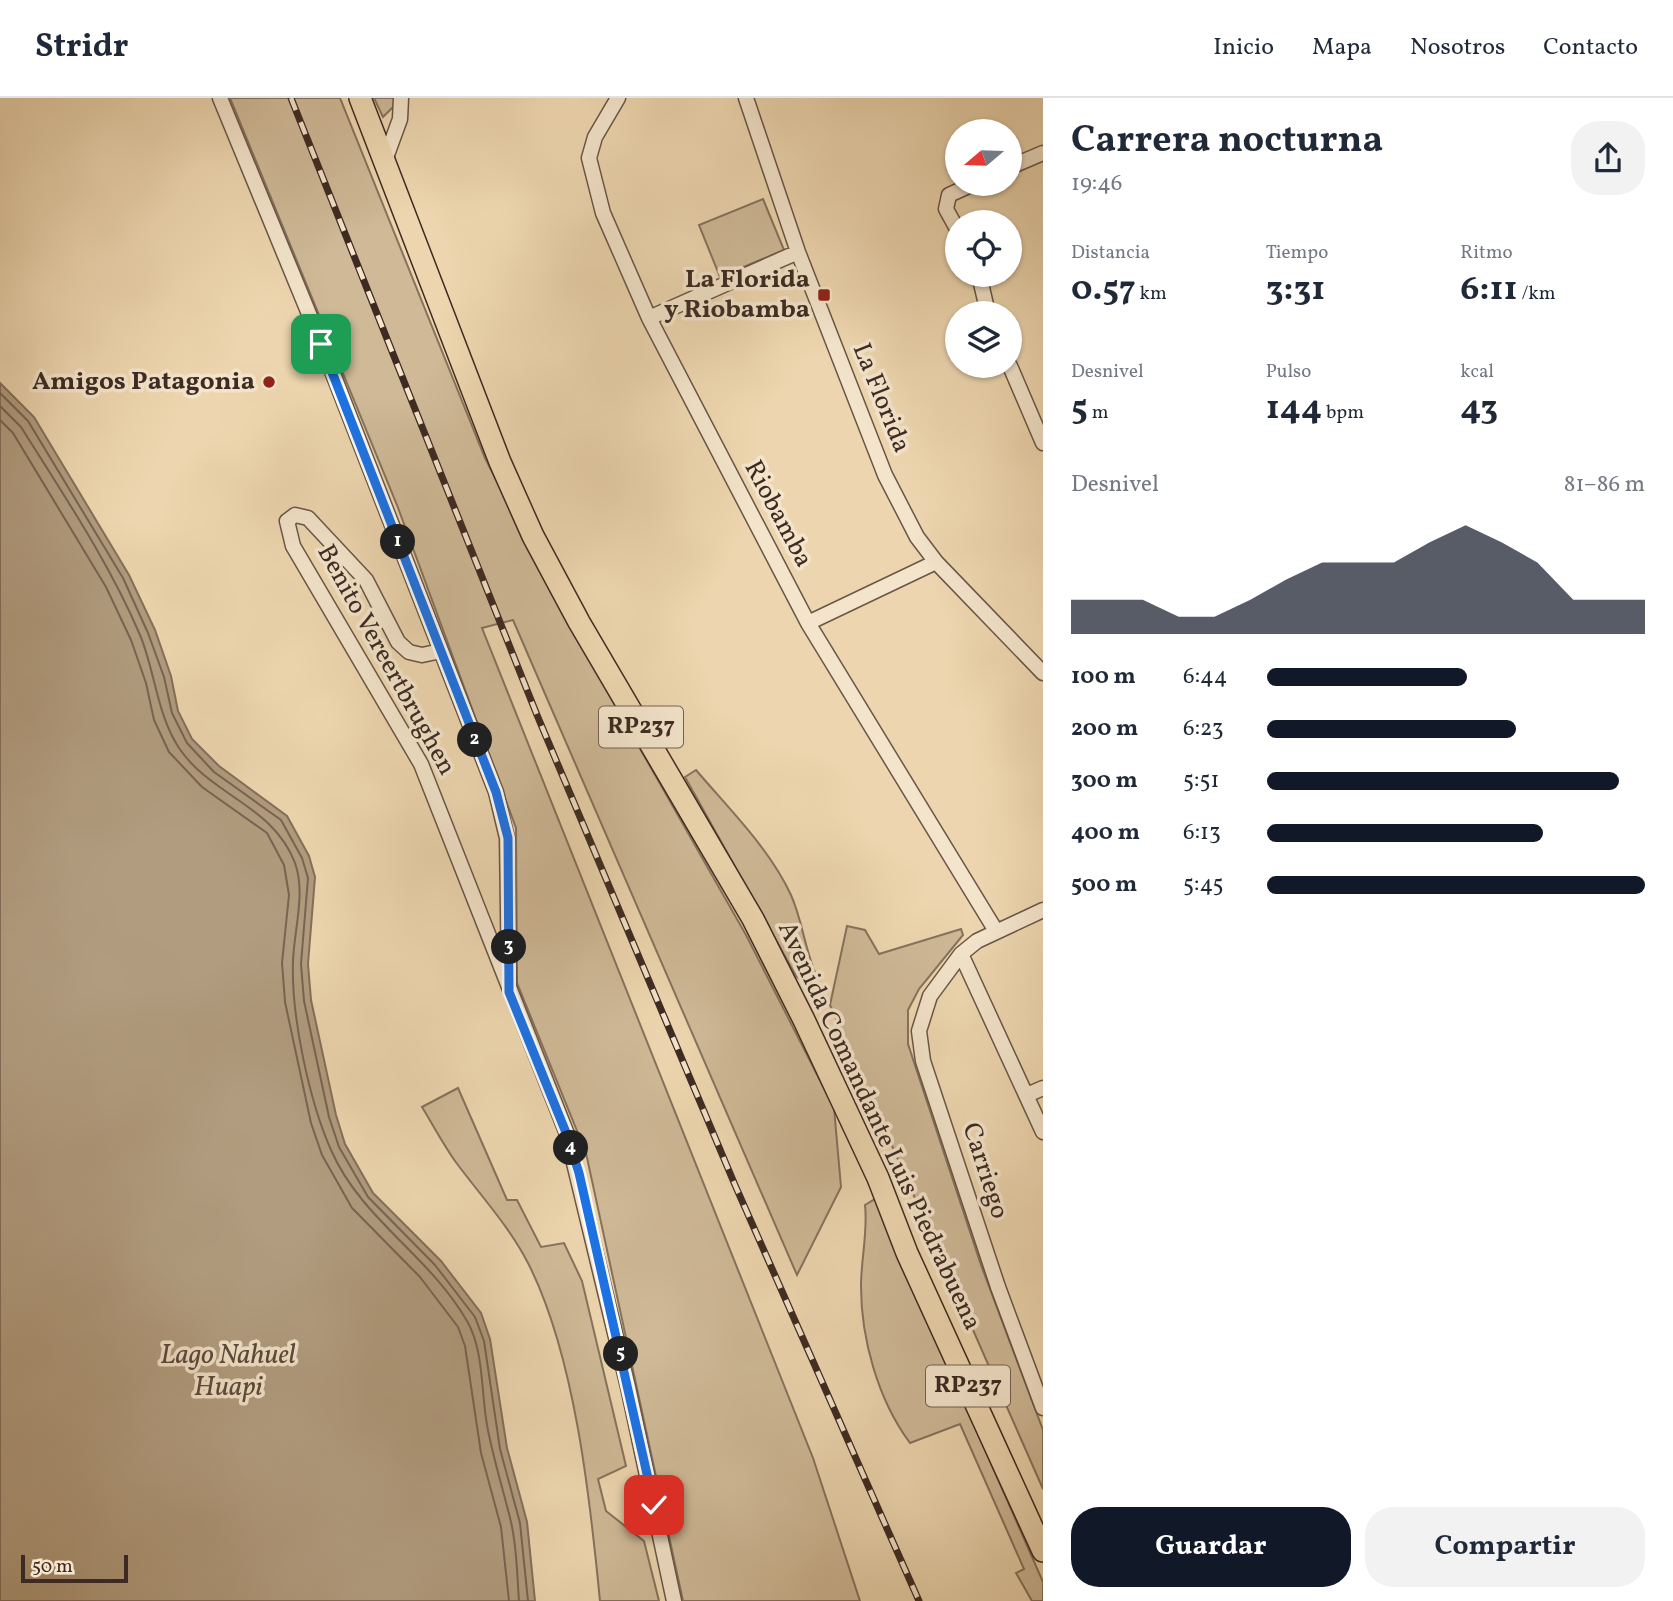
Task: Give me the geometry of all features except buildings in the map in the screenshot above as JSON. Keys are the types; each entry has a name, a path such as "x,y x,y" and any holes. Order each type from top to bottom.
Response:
{"main road":[{"name":"Avenida Comandante Luis Piedrabuena","path":"360,98 500,462 533,536 579,622 753,919 793,998 878,1178 907,1253 1043,1551"}],"street":[{"path":"220,98 321,344 496,792 508,838 509,992"},
{"path":"384,163 400,119 401,98"},
{"name":"Riobamba","path":"618,98 595,137 589,158 592,182 649,318 807,623 996,931"},
{"name":"La Florida","path":"746,98 798,252 886,475 917,537 936,562 1043,673"},
{"path":"1022,162 1043,152"},
{"path":"649,318 798,252"},
{"path":"1015,378 1043,443"},
{"name":"Benito Vereertbrughen","path":"441,650 422,655 409,652 398,642 366,580 308,518 295,514 287,521 293,546 421,764 567,1135 579,1173 674,1601"},
{"path":"807,623 936,562"},
{"path":"1043,910 996,931 961,954 1043,1132"},
{"name":"Carriego","path":"961,954 930,996 919,1031 923,1061 998,1287 1043,1408"},
{"path":"1027,1095 1043,1088"}],"shaded area":[{"path":"230,98 340,98 485,458 580,643 746,935 834,1108 841,1187 797,1275 513,620 482,628 813,1458 860,1601 683,1601 586,1153 517,983 516,828 397,505"},
{"path":"374,98 395,98 395,105 383,117"},
{"path":"763,199 784,250 720,277 699,225"},
{"path":"696,770 772,861 791,895 817,977 810,987 796,976 685,777"},
{"path":"847,926 865,930 879,954 961,929 963,935 919,989 908,1010 908,1044 981,1265 1043,1430 1043,1489 830,1005"},
{"path":"458,1088 507,1200 517,1200 541,1247 564,1243 582,1281 626,1466 598,1479 606,1511 644,1541 659,1601 600,1601 578,1429 558,1342 545,1302 529,1265 513,1238 455,1161 422,1107"},
{"path":"875,1199 1043,1582 1043,1601 1032,1601 1016,1573 1024,1569 960,1424 910,1443 880,1388 864,1327 861,1286 865,1205"}],"water":[{"name":"Lago Nahuel Huapi","path":"0,383 34,417 129,575 155,630 171,676 178,711 192,739 219,766 287,816 309,856 315,877 308,964 311,1000 336,1115 345,1144 373,1193 441,1261 481,1313 490,1339 507,1448 527,1522 535,1601 0,1601"}],"railway":[{"path":"291,98 537,715 735,1185 919,1601"}],"place":[{"name":"La Florida y Riobamba","path":"824,295"},
{"name":"Amigos Patagonia","path":"269,382"}],"route":[{"path":"321,344 496,792 508,838 509,992 567,1135 579,1173 654,1505"}]}
